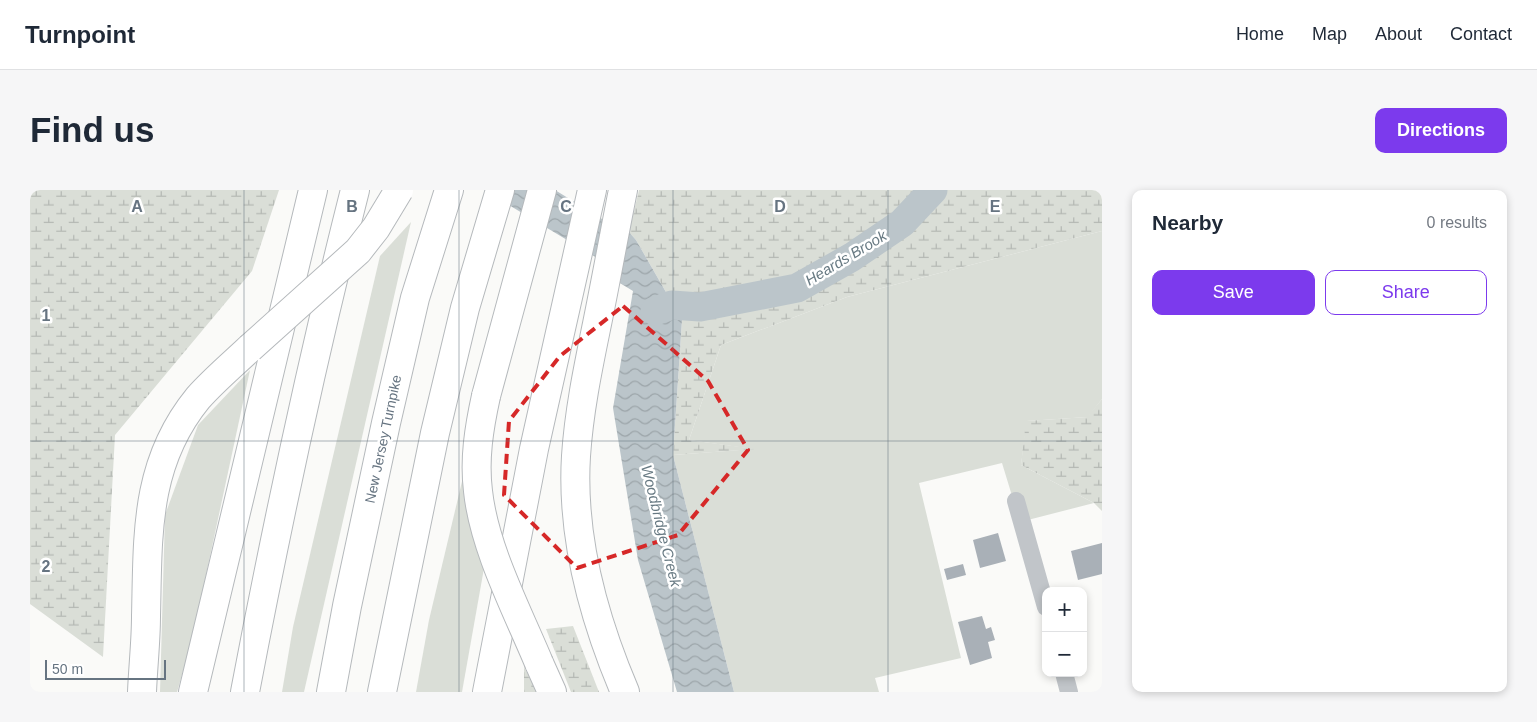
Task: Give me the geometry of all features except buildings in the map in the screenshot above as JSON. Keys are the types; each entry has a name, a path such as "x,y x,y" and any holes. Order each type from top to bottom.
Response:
{"highway":[{"path":"193,692 312,190"},
{"path":"245,692 265,586 304,406 355,190"},
{"path":"142,692 146,618 147,540 156,481 166,451 180,424 198,399 250,348 358,251 376,228 399,190"},
{"name":"New Jersey Turnpike","path":"331,692 384,433 415,298 449,190"},
{"path":"542,190 486,396 477,448 478,491 483,519 495,557 552,692"},
{"path":"623,190 580,415 576,457 577,502 589,591 601,632 625,692"},
{"path":"382,692 449,375 465,308 499,195"},
{"path":"487,692 534,449 590,199"}],"street":[{"path":"1016,501 1042,593"},
{"path":"1065,677 1069,692"}],"highlighted area":[{"path":"623,306 708,381 748,450 678,535 577,568 504,495 509,421 560,356"}],"green space":[{"path":"30,190 279,190 252,271 115,435 103,657 30,604"},
{"path":"639,190 1102,190 1102,231 847,297 721,345 689,440 756,449 673,455 682,320 636,240 629,232"},
{"path":"411,222 304,692 282,692 293,627 380,256"},
{"path":"1102,231 1102,399 1088,417 1027,421 1021,465 1094,503 1020,522 1002,463 919,483 961,658 875,678 879,692 734,692 673,455 753,449 689,440 721,345 847,297"},
{"path":"250,370 192,640 177,692 160,692 165,515 198,425"},
{"path":"1102,399 1102,511 1094,503 1021,465 1026,421 1087,417"},
{"path":"464,473 486,557 462,692 416,692 429,620"},
{"path":"573,626 599,692 571,692 546,629"},
{"path":"524,667 537,692 524,692"}],"water":[{"name":"Woodbridge Creek","path":"484,190 555,190 620,230 629,232 636,240 682,320 673,455 734,692 677,692 638,560 613,408 633,291 610,277 612,267"}],"waterway":[{"name":"Heards Brook","path":"655,311 672,305 700,307 797,288 852,257 902,223 933,190"}]}
